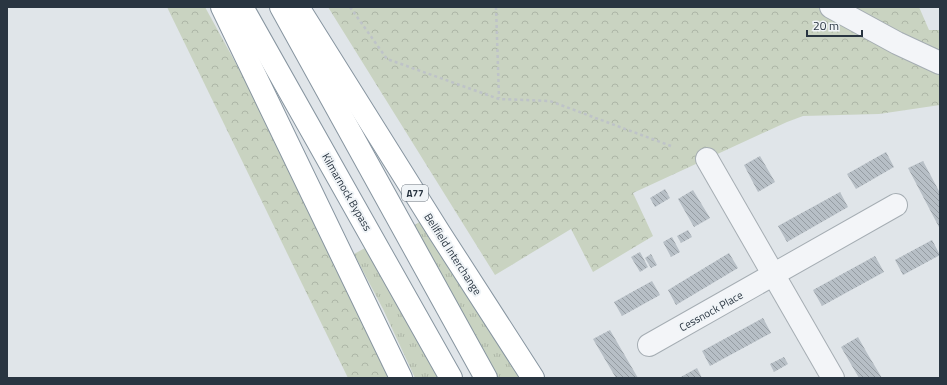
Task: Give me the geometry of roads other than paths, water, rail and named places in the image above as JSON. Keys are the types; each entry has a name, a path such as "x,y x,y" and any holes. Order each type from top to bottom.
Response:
{"highway":[{"path":"222,7 402,378"},
{"name":"Kilmarnock Bypass","path":"242,7 451,378"},
{"name":"A77","path":"281,7 486,378"},
{"name":"Bellfield Interchange","path":"298,7 439,232 533,378"}],"street":[{"path":"831,7 897,43 940,63"},
{"path":"707,159 833,378"},
{"name":"Cessnock Place","path":"649,346 896,205"}]}
